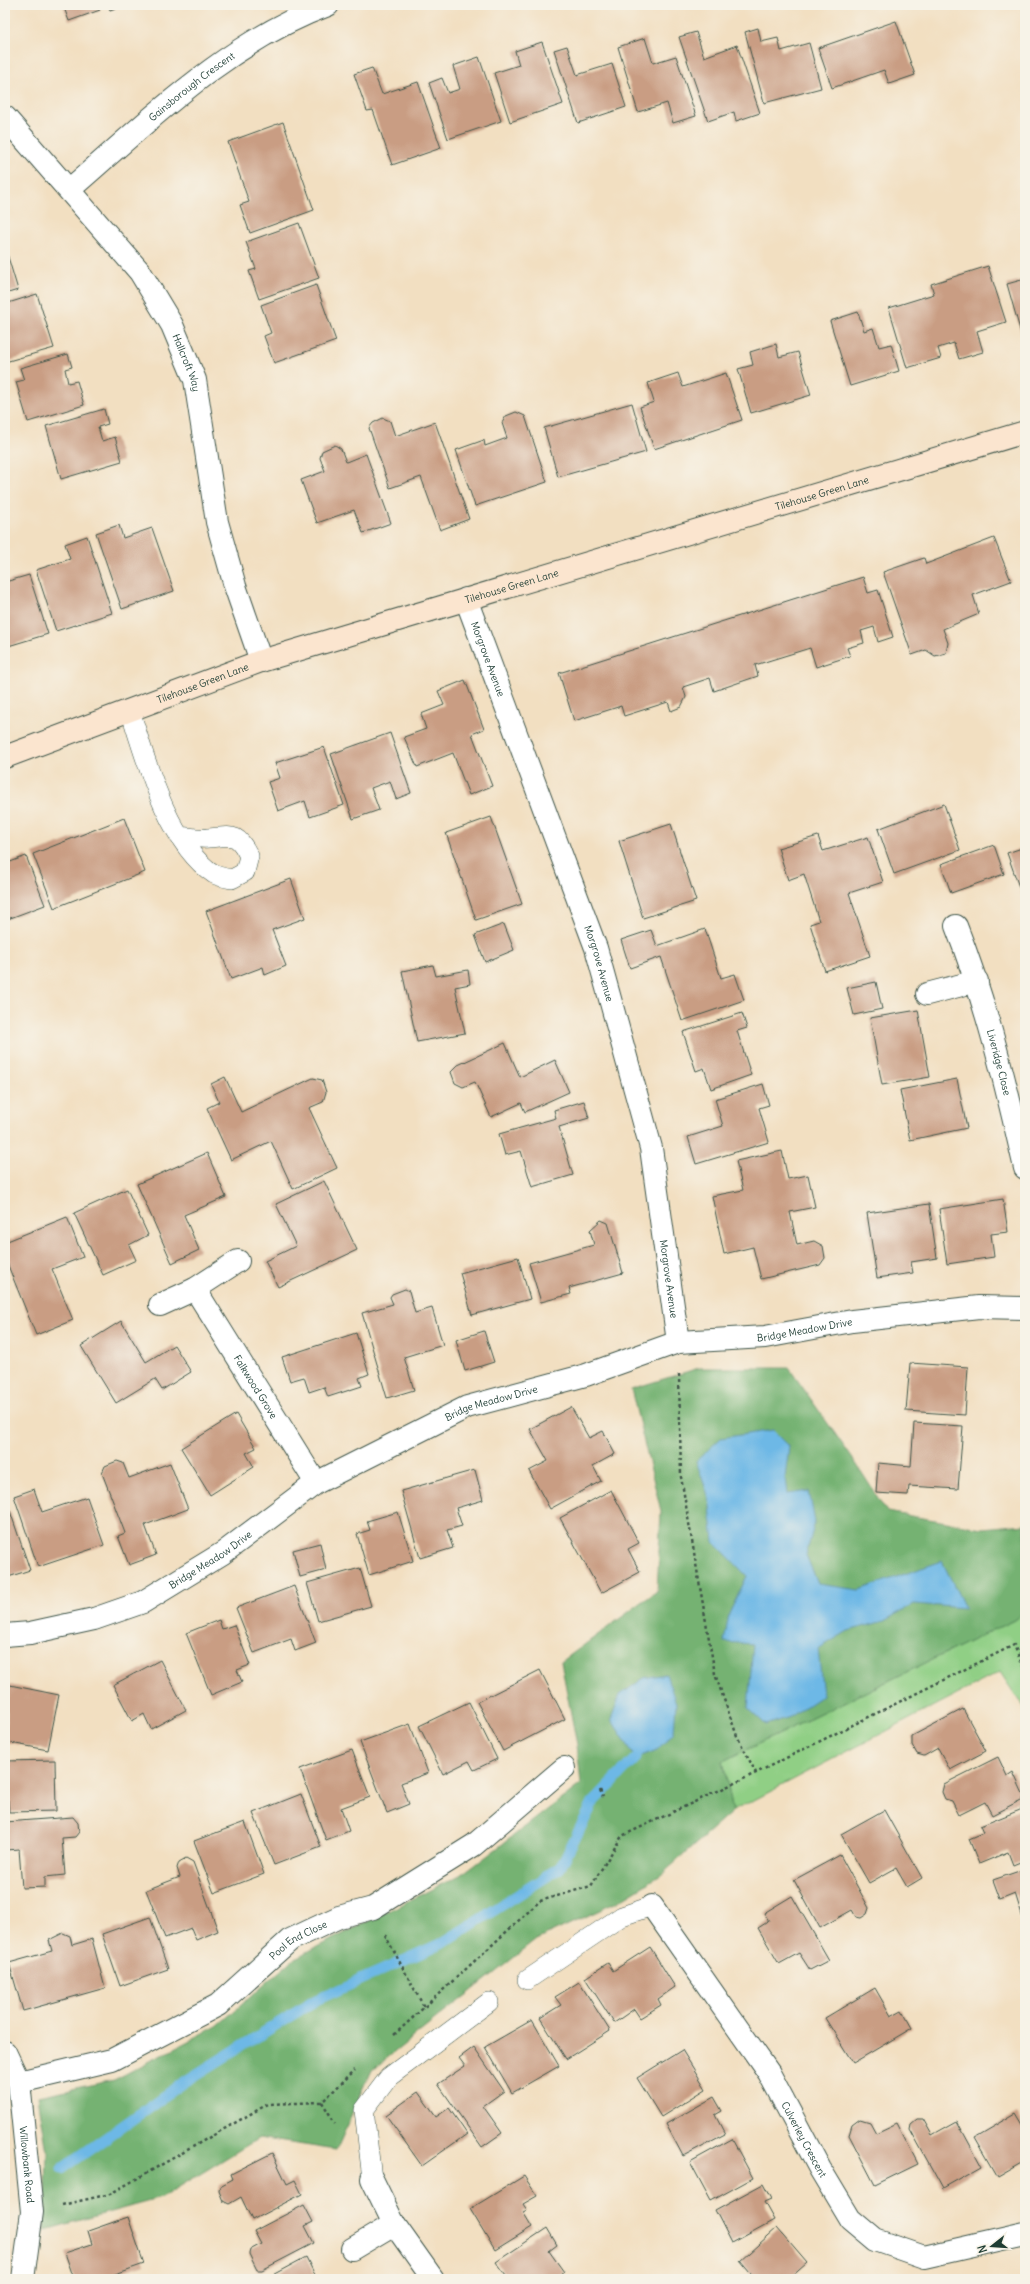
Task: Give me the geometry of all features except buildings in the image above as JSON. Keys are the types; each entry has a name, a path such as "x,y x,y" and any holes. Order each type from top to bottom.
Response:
{"street":[{"name":"Gainsborough Crescent","path":"70,190 187,89 246,44 298,16 328,5"},
{"name":"Hallcroft Way","path":"9,129 70,190 140,272 172,325 195,380 217,522 234,586 261,661"},
{"name":"Tilehouse Green Lane","path":"5,757 261,661 1025,432"},
{"name":"Morgrove Avenue","path":"466,599 596,948 651,1148 678,1342"},
{"name":"Liveridge Close","path":"956,926 978,981 1006,1086 1025,1168"},
{"path":"927,994 978,981"},
{"path":"160,1305 195,1289 238,1261"},
{"name":"Falkwood Grove","path":"195,1289 316,1483"},
{"name":"Bridge Meadow Drive","path":"5,1635 30,1633 94,1619 143,1602 223,1553 316,1483 467,1408 586,1375 678,1342 764,1337 852,1321 979,1307 1025,1308"},
{"name":"Pool End Close","path":"19,2082 112,2060 218,2005 290,1940 339,1917 373,1908 474,1845 564,1768"},
{"name":"Culverley Crescent","path":"652,1906 769,2073 820,2169 850,2219 875,2240 924,2257 1025,2234"},
{"name":"Willowbank Road","path":"5,2052 19,2082 32,2212 23,2279"},
{"path":"372,2179 394,2224 433,2279"},
{"path":"352,2249 394,2224"}],"lane":[{"path":"130,710 155,786 179,836"},
{"path":"527,1980 622,1916 652,1906"},
{"path":"372,2179 364,2110 389,2077 489,2002"}],"path":[{"path":"678,1342 681,1477 715,1674 737,1736 756,1773"},
{"path":"390,2038 540,1902 591,1886 622,1836 756,1773 1014,1645 1025,1671"},
{"path":"600,1790 603,1797"},
{"path":"395,1956 424,2007"},
{"path":"32,2212 110,2194 268,2104 322,2102 362,2065"}],"green space":[{"path":"699,1368 789,1368 857,1465 887,1512 982,1528 1025,1524 1025,1611 1014,1620 723,1761 733,1811 661,1875 617,1902 536,1940 372,2070 336,2150 259,2138 161,2198 45,2230 47,2152 38,2096 114,2080 217,2026 295,1958 466,1872 581,1784 577,1745 561,1662 657,1591 661,1511 631,1389"},
{"path":"1025,1611 1025,1710 1000,1672 733,1811 723,1761 1014,1620"}],"water":[{"path":"773,1430 789,1446 785,1478 787,1494 809,1491 815,1522 806,1555 818,1584 859,1590 942,1561 965,1608 914,1604 884,1621 848,1631 818,1649 823,1695 790,1717 766,1725 748,1708 753,1644 724,1642 729,1614 747,1576 714,1542 709,1498 696,1461 721,1438"},
{"path":"666,1674 676,1703 674,1732 657,1750 636,1758 611,1719 620,1695 644,1678"}],"waterway":[{"path":"62,2169 186,2081 316,2000 441,1944 560,1868 594,1801 636,1758"}]}
